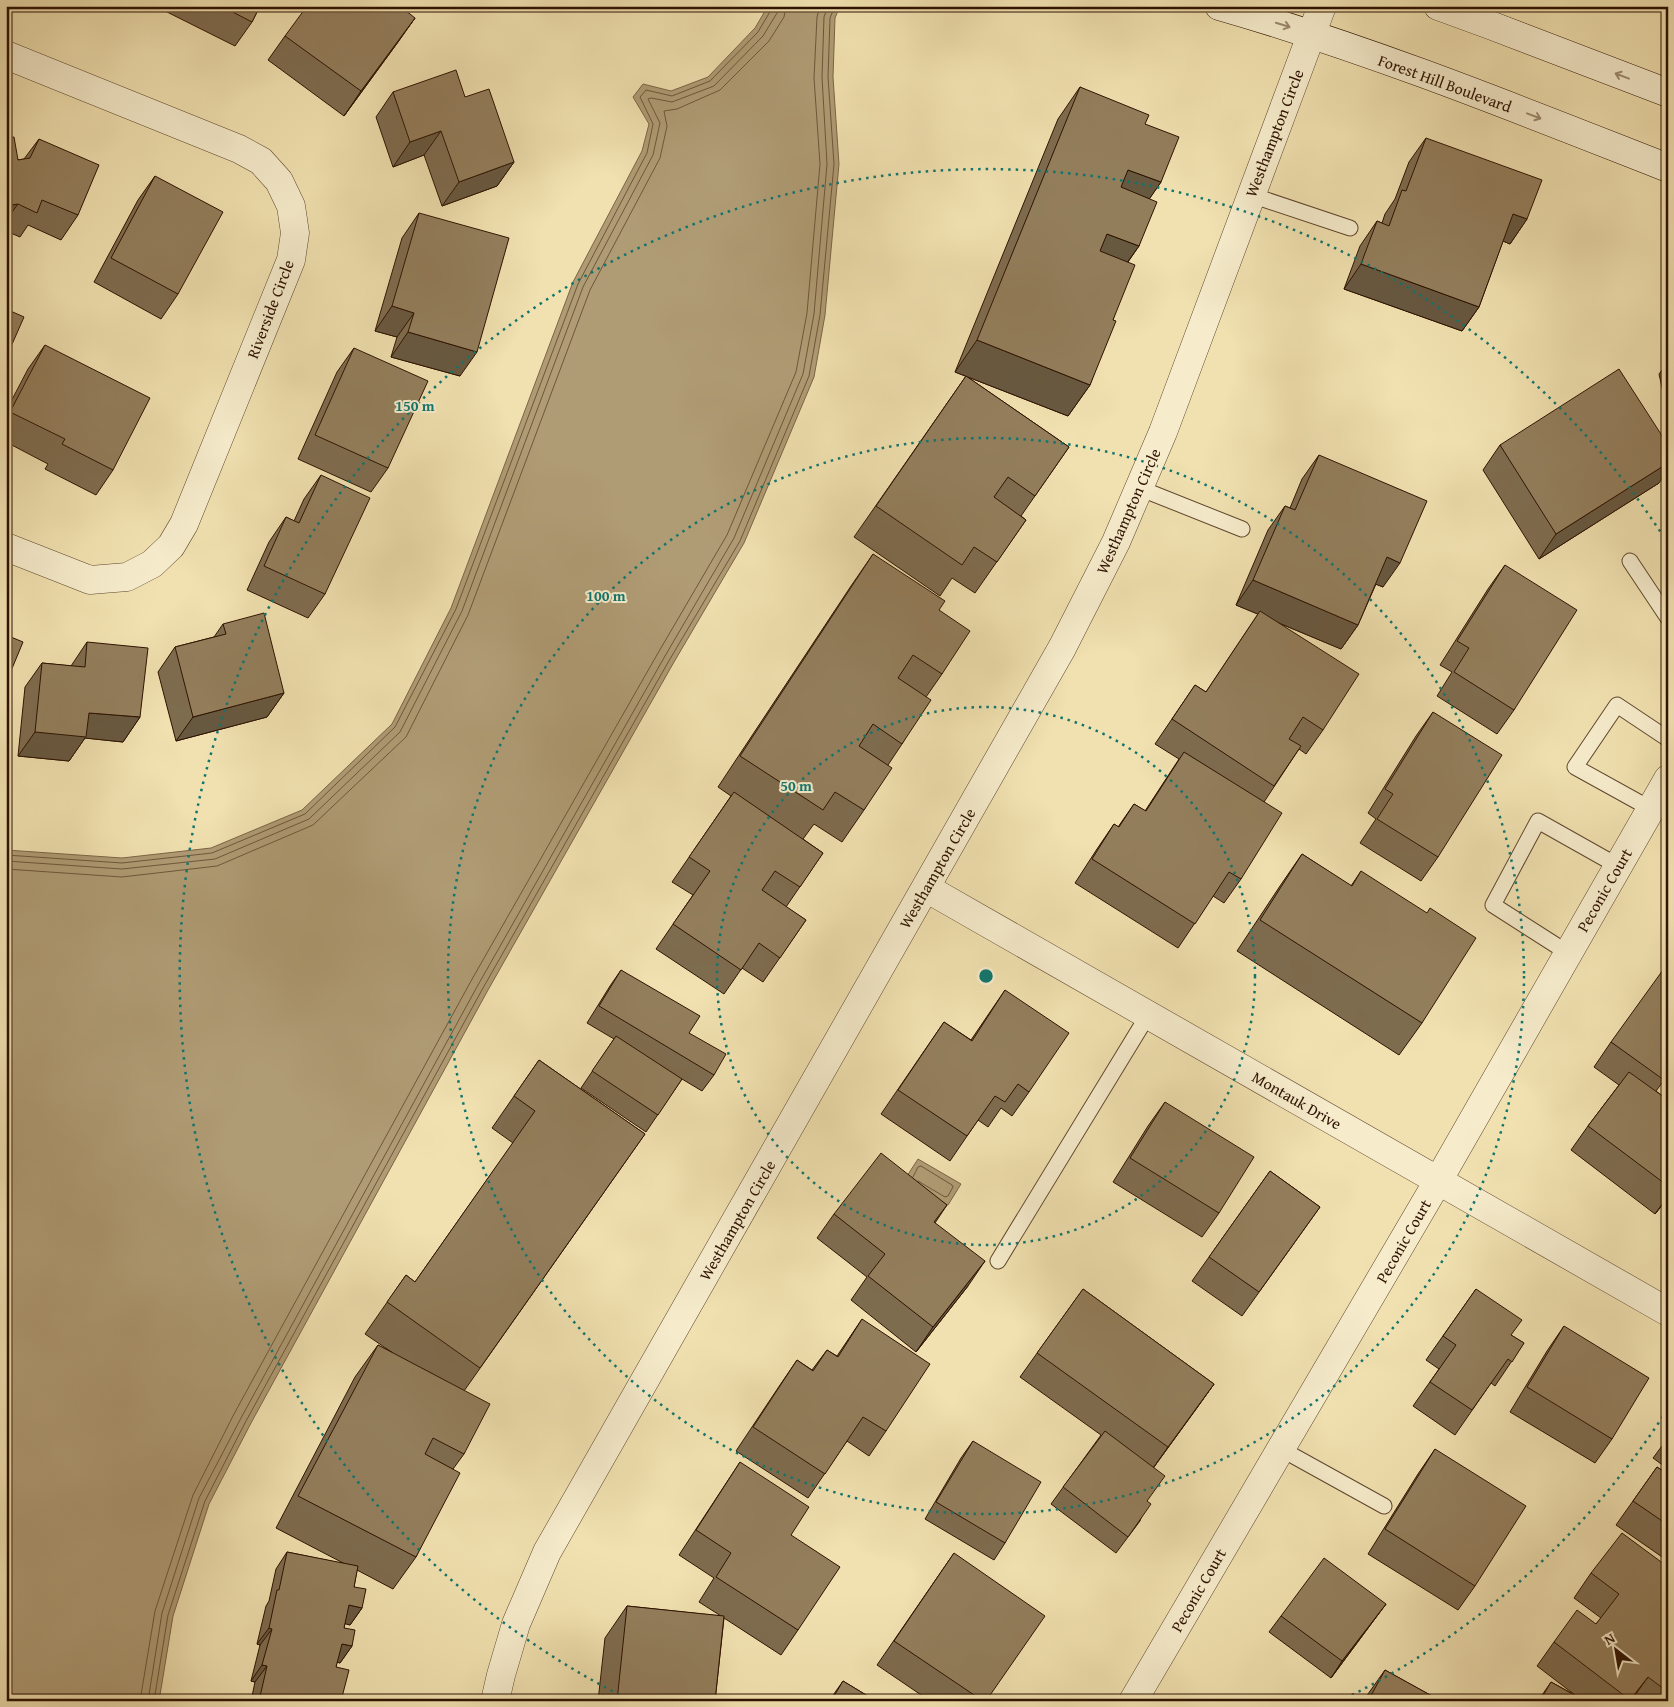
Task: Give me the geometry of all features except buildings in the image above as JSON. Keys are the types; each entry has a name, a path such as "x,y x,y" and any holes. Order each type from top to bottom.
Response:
{"street":[{"name":"Forest Hill Boulevard","path":"1219,6 1312,34 1440,80 1668,168"},
{"name":"Westhampton Circle","path":"495,1701 500,1675 516,1624 547,1552 1062,648 1116,542 1163,432 1322,6"},
{"path":"1438,6 1490,24 1668,93"},
{"name":"Riverside Circle","path":"6,55 239,149 261,161 280,181 291,206 296,233 291,260 184,524 171,546 152,564 127,577 90,580 6,547"},
{"name":"Peconic Court","path":"1133,1701 1438,1181 1668,779"},
{"name":"Montauk Drive","path":"926,888 1668,1312"}],"lane":[{"path":"1251,195 1350,228"},
{"path":"1139,488 1242,529"},
{"path":"1630,561 1668,618"},
{"path":"1650,809 1575,767 1617,704 1668,739"},
{"path":"1568,952 1492,905 1538,821 1618,866"},
{"path":"998,1261 1148,1015"},
{"path":"1281,1449 1384,1506"}],"water":[{"path":"768,6 840,6 835,18 833,77 839,164 825,315 814,377 744,543 674,662 488,990 251,1423 209,1504 173,1616 159,1701 6,1701 6,850 122,858 211,848 302,810 392,724 451,608 573,282 642,151 649,124 633,97 643,84 671,91 708,77 755,28"},
{"path":"918,1159 961,1184 948,1205 905,1179"}]}
